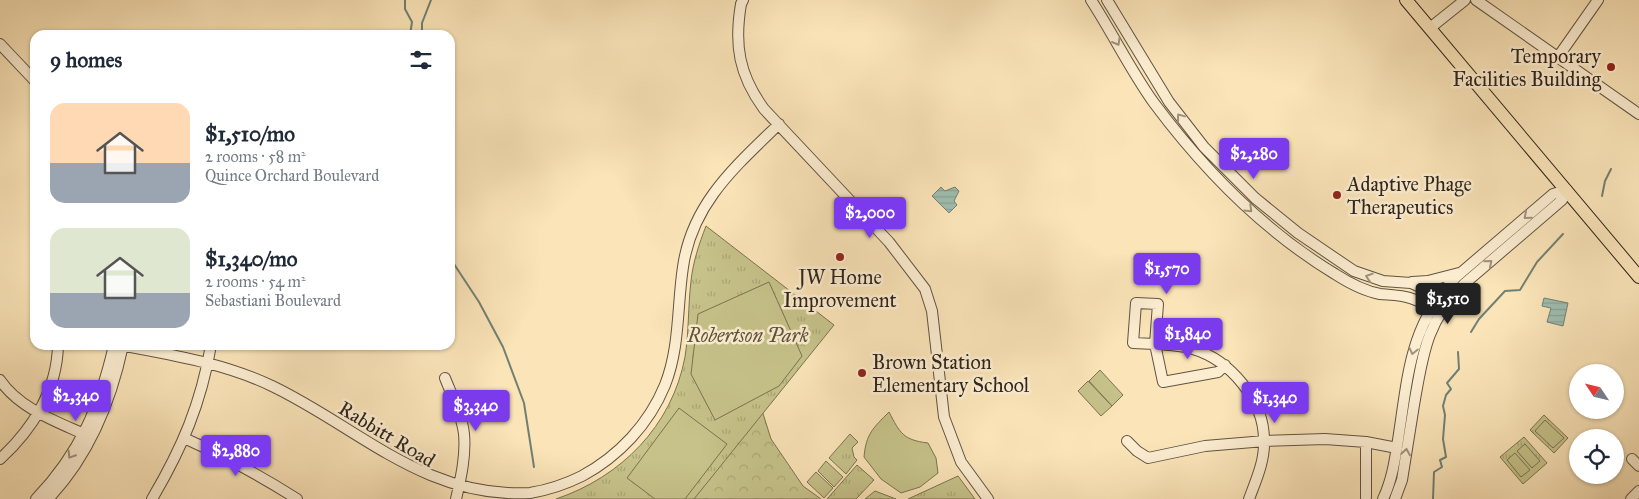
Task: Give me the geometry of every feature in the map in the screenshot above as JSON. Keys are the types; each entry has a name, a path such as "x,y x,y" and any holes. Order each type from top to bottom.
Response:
{"main road":[{"path":"1406,0 1639,277"}],"street":[{"path":"742,0 737,35 742,68 756,98 889,242 925,290 932,311 944,418 961,462 988,499"},
{"path":"1091,0 1154,103 1213,174 1255,215 1278,235 1343,279 1362,289 1417,300 1435,312"},
{"path":"1107,0 1169,102 1204,146 1254,198 1284,223 1354,271 1383,281 1411,283 1460,273"},
{"path":"1430,28 1465,0"},
{"path":"1476,0 1639,114"},
{"path":"1558,57 1598,0"},
{"path":"0,44 30,75"},
{"name":"Rabbitt Road","path":"147,350 208,362 240,372 272,386 298,400 417,475 457,495 501,496 544,490 574,480 594,469 614,454 638,430 656,404 671,365 676,338 683,266 687,245 698,218 715,188 779,124"},
{"path":"1442,301 1442,292 1460,273 1553,194 1567,190"},
{"path":"1383,499 1392,477 1414,348 1424,322 1435,312 1442,301 1562,200 1567,190"},
{"path":"1411,283 1429,291 1442,301"},
{"path":"1394,499 1402,480 1424,350 1435,312"},
{"path":"1224,365 1218,372 1163,382 1155,344 1192,348 1203,352 1224,365 1243,383 1262,424 1264,441 1260,471 1249,499"},
{"path":"0,459 11,449 39,413 55,377 58,350"},
{"path":"36,499 50,485 68,461 84,434 99,400 113,350"},
{"path":"48,499 75,466 92,438 107,403 121,350"},
{"path":"152,499 174,460 200,397 210,350"},
{"path":"445,378 464,433 464,458 457,495"},
{"path":"0,380 15,396 39,413 84,434"},
{"path":"184,438 259,475 297,499"},
{"path":"1127,441 1148,458 1205,446 1325,438 1366,442 1397,448"},
{"path":"1366,442 1366,497"},
{"path":"1632,499 1639,491"}],"green space":[{"name":"Robertson Park","path":"706,226 834,325 694,499 556,499 602,477 622,463 640,446 656,426 668,405 678,382 685,357 692,274"},
{"path":"769,282 802,356 779,386 715,420 691,374 698,314"},
{"path":"1100,370 1123,395 1112,406 1089,381"},
{"path":"1088,381 1112,406 1101,416 1078,391"},
{"path":"760,404 771,439 803,486 821,499 682,499"},
{"path":"679,408 727,444 685,499 655,499 627,478"},
{"path":"889,412 903,434 913,440 928,443 936,458 938,473 920,487 901,493 881,479 864,457 866,443 871,432"},
{"path":"1544,415 1568,438 1554,453 1530,430"},
{"path":"1545,420 1564,438 1553,448 1535,431"},
{"path":"850,434 858,442 852,448 854,457 857,460 846,474 829,458"},
{"path":"1524,437 1547,463 1523,484 1500,457"},
{"path":"1525,444 1540,461 1532,468 1517,451"},
{"path":"1515,453 1530,470 1521,477 1507,460"},
{"path":"826,461 843,477 834,487 818,471"},
{"path":"857,465 874,480 856,499 827,499"},
{"path":"816,472 833,488 824,498 807,482"},
{"path":"958,476 975,499 908,499"},
{"path":"875,491 896,499 865,499"}],"shaded area":[{"path":"941,187 945,191 955,187 959,191 954,201 957,205 949,213 932,196"},
{"path":"1544,298 1568,303 1563,326 1547,322 1551,308 1542,306"}],"waterway":[{"path":"405,0 405,9 412,22 411,30"},
{"path":"422,30 422,23 431,0"},
{"path":"1602,196 1605,181 1611,169"},
{"path":"1471,332 1479,319 1505,291 1520,290 1537,262 1563,234"},
{"path":"455,266 479,302 503,347 524,403 534,467"},
{"path":"1433,499 1434,472 1442,467 1440,460 1446,457 1443,439 1445,415 1443,406 1446,395 1451,389 1447,383 1459,369 1458,352"}],"place":[{"name":"Temporary Facilities Building","path":"1611,67"},
{"name":"Adaptive Phage Therapeutics","path":"1337,195"},
{"name":"JW Home Improvement","path":"840,257"},
{"name":"Brown Station Elementary School","path":"862,373"}]}
